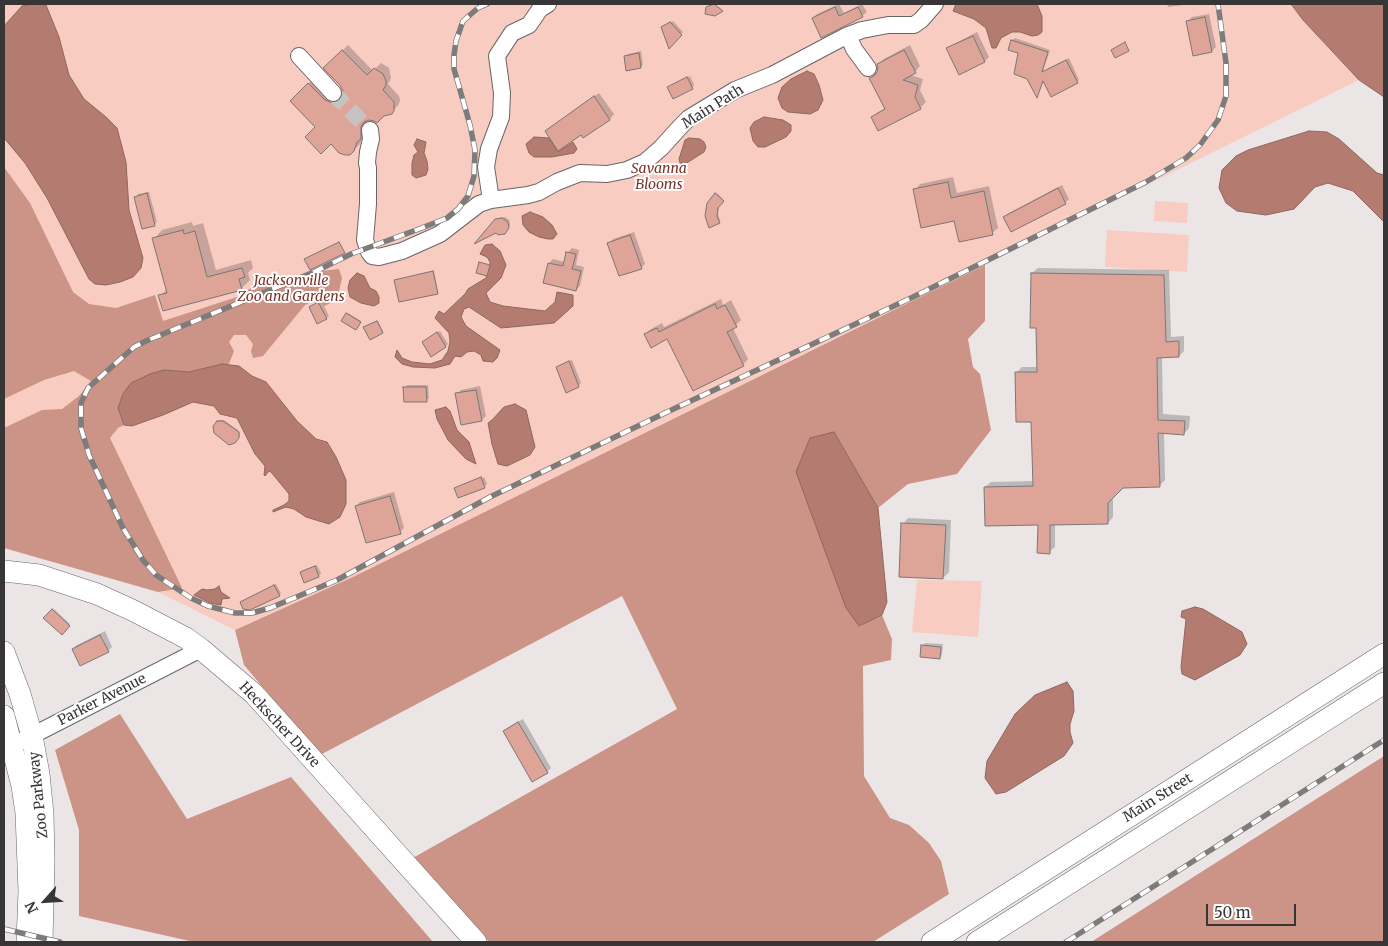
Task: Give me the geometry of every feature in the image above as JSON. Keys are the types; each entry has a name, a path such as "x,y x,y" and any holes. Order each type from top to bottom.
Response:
{"main road":[{"name":"Heckscher Drive","path":"4,571 39,575 97,594 186,638 201,649 254,694 476,942"},
{"path":"4,588 20,578 39,575"},
{"name":"Zoo Parkway","path":"4,652 20,694 32,736 39,774 43,814 44,860 42,942"},
{"name":"Main Street","path":"932,942 1384,654"},
{"path":"1343,681 1357,700"},
{"name":"Main Street","path":"977,942 1384,683"},
{"path":"1322,694 1335,714"},
{"name":"Zoo Parkway","path":"4,716 8,748 22,786 26,813 29,891 27,942"},
{"path":"16,942 29,891"},
{"path":"986,908 999,928"}],"street":[{"path":"491,200 486,167 489,149 501,118 502,93 497,56 512,33 529,25 540,9 548,4"},
{"name":"Main Path","path":"370,130 372,139 367,162 368,204 365,240 372,256 379,257 429,240 440,234 479,204 491,200 528,196 580,173 607,174 627,170 645,162 689,118 735,90 772,75 848,35 888,25 914,24 921,20 935,4"},
{"path":"848,35 854,50 868,68"},
{"path":"299,56 332,92"},
{"name":"Parker Avenue","path":"8,748 201,649"}],"green space":[{"name":"Jacksonville Zoo and Gardens","path":"4,4 1291,4 1303,20 1359,80 355,576 235,630 158,592 4,548"},
{"path":"4,167 30,203 73,292 89,304 116,308 155,295 163,321 240,296 253,286 274,277 284,285 321,271 339,269 342,278 337,300 324,306 319,298 305,305 263,356 253,358 251,351 253,344 246,335 234,335 229,342 234,351 229,364 189,372 164,370 118,408 124,425 118,428 110,438 182,588 158,592 4,548 4,428 42,410 62,409 79,396 91,381 74,371 44,380 4,399"},
{"path":"1155,201 1188,203 1187,223 1154,221"},
{"path":"1107,230 1189,235 1187,272 1105,267"},
{"path":"985,265 985,321 968,339 973,367 980,374 991,430 957,474 908,484 878,508 834,432 859,626 882,615 892,639 891,660 863,666 864,776 890,818 909,825 929,843 941,861 949,894 873,942 489,942 411,859 677,709 622,596 320,755 244,665 235,630 355,576"},
{"path":"917,580 982,581 978,637 912,632"},
{"path":"120,714 187,819 291,777 433,942 194,942 79,916 79,830 55,750"},
{"path":"1384,756 1384,942 1091,942"}],"shaded area":[{"path":"956,4 1037,4 1042,16 1042,32 1032,36 1020,32 1012,32 1001,38 996,48 992,48 986,28 974,19 953,11"},
{"path":"1291,4 1384,4 1384,97 1359,80 1303,20"},
{"path":"46,5 59,37 69,75 84,99 117,128 126,162 129,210 143,258 141,268 133,277 120,282 106,285 95,284 89,279 47,198 25,163 4,138 4,26 22,6"},
{"path":"807,71 814,74 823,100 818,110 810,114 788,112 782,108 778,98 782,87 791,79"},
{"path":"764,117 783,120 791,125 791,131 786,137 765,147 758,147 753,141 750,128 754,122"},
{"path":"1309,131 1327,132 1339,139 1377,173 1384,175 1384,222 1353,191 1328,183 1315,187 1294,209 1266,215 1237,211 1226,203 1219,188 1222,170 1236,156 1248,150"},
{"path":"534,137 549,138 558,152 573,142 577,149 574,153 552,157 534,157 529,153 526,144"},
{"path":"689,138 700,139 706,147 704,152 685,164 680,163 679,159 685,140"},
{"path":"417,139 426,142 424,153 428,169 426,175 416,178 412,175 412,163 414,155 418,152 414,145"},
{"path":"530,212 543,217 552,225 557,234 553,239 539,237 529,232 523,225 522,216"},
{"path":"492,244 500,251 506,265 501,278 486,293 490,302 503,306 545,311 555,302 557,292 573,295 573,306 554,323 501,328 469,307 464,309 461,317 466,326 500,350 493,362 483,361 481,355 474,351 467,352 461,357 455,356 450,364 435,368 413,367 402,364 395,357 397,350 402,358 412,362 430,364 442,360 448,351 449,333 435,318 439,311 444,314 468,289 486,278 490,262 487,257 480,254 485,245"},
{"path":"357,273 364,276 370,288 376,291 379,303 374,306 361,303 350,297 348,288 350,280"},
{"path":"222,364 239,366 252,376 266,382 297,421 316,439 327,442 346,480 346,504 340,517 329,524 306,517 294,509 286,507 273,512 273,510 289,501 289,494 271,472 269,471 264,475 265,466 255,454 237,418 220,414 214,406 193,402 132,426 124,425 118,408 123,394 131,383 164,370 189,372"},
{"path":"515,404 526,410 535,447 530,455 507,466 498,464 488,423 504,407"},
{"path":"446,407 450,411 457,430 469,442 476,464 466,459 448,440 437,419 435,410"},
{"path":"834,432 878,508 887,602 882,615 859,626 846,608 796,472 810,438"},
{"path":"219,586 221,592 230,598 222,599 221,605 210,603 194,595 202,589 215,589"},
{"path":"1195,607 1203,609 1242,632 1247,644 1240,655 1195,680 1182,674 1181,667 1186,619 1181,617 1182,611"},
{"path":"1067,682 1073,691 1074,711 1070,732 1073,743 1064,756 1006,792 996,794 985,778 987,761 1015,714 1035,695"}],"building":[{"path":"714,4 723,11 715,16 705,14 706,7"},
{"path":"835,7 839,16 858,7 863,17 821,38 812,18"},
{"path":"1205,17 1212,52 1193,56 1186,21"},
{"path":"670,22 682,35 669,49 661,27"},
{"path":"973,36 985,62 959,75 946,48"},
{"path":"1011,40 1048,52 1042,72 1066,60 1078,83 1051,97 1043,81 1037,98 1027,79 1014,74 1018,53 1008,50"},
{"path":"1125,42 1129,51 1115,58 1111,50"},
{"path":"342,50 367,75 374,68 383,74 386,85 383,90 394,102 394,111 392,114 384,116 377,123 369,120 364,122 361,126 361,139 357,142 354,151 350,155 339,153 331,144 321,154 305,137 315,127 290,101 308,83 325,100 335,103 340,100 343,91 340,85 323,68"},
{"path":"904,50 916,73 903,80 918,85 915,97 921,109 878,131 871,117 885,109 869,78 877,72 877,64"},
{"path":"639,53 641,68 626,71 624,56"},
{"path":"687,77 693,89 673,99 667,87"},
{"path":"594,96 610,120 583,138 581,135 558,151 545,131"},
{"path":"948,182 951,198 984,191 993,235 959,242 954,221 921,228 913,189"},
{"path":"1058,188 1066,204 1011,232 1003,217"},
{"path":"147,193 155,226 142,229 134,197"},
{"path":"715,193 724,201 718,208 717,216 720,223 709,228 705,216 707,203"},
{"path":"502,218 508,222 509,228 505,234 498,235 496,233 474,244 495,219"},
{"path":"183,230 184,234 195,231 207,277 242,268 245,277 239,279 242,290 163,311 158,295 167,293 152,238"},
{"path":"630,235 642,269 619,276 607,243"},
{"path":"339,242 345,253 310,270 304,259"},
{"path":"566,252 576,254 572,269 581,271 576,291 543,283 548,263 563,266"},
{"path":"479,262 490,265 487,276 476,273"},
{"path":"433,271 438,294 399,302 394,280"},
{"path":"1031,273 1164,275 1166,342 1179,341 1179,357 1157,358 1158,420 1185,421 1184,435 1158,433 1160,487 1123,488 1108,503 1108,524 1050,525 1050,554 1037,553 1038,525 985,526 984,487 1033,486 1031,422 1016,422 1015,372 1037,372 1036,328 1030,328"},
{"path":"318,302 327,319 317,324 309,307"},
{"path":"715,304 717,309 725,305 737,327 727,332 744,366 693,391 667,339 651,348 644,334 657,328 659,332"},
{"path":"346,313 361,322 356,330 341,321"},
{"path":"377,321 383,333 370,340 363,327"},
{"path":"437,332 446,347 431,357 422,342"},
{"path":"569,361 579,387 566,393 556,367"},
{"path":"403,387 426,387 427,402 404,402"},
{"path":"476,390 482,421 461,425 455,393"},
{"path":"217,421 223,421 239,432 239,438 235,443 229,445 214,433 213,426"},
{"path":"481,477 485,488 458,498 454,488"},
{"path":"390,496 401,534 366,543 355,506"},
{"path":"901,523 946,525 943,579 899,577"},
{"path":"315,566 319,577 304,583 300,572"},
{"path":"274,585 280,596 250,610 243,609 240,602"},
{"path":"52,609 70,626 62,635 43,618"},
{"path":"100,635 109,652 80,666 72,649"},
{"path":"921,645 941,647 940,659 920,657"},
{"path":"518,722 548,773 532,782 503,731"}],"tunnel":[{"path":"333,93 370,130"}],"railway":[{"path":"487,4 478,8 463,21 456,41 454,55 454,69 475,150 474,176 468,196 458,209 447,218 351,254 314,272 146,341 134,347 88,388 81,403 81,428 89,455 123,528 143,560 156,575 191,598 208,606 235,613 252,613 270,608 337,580 490,497 911,298 1146,182 1186,158 1200,145 1218,120 1226,96 1226,63 1218,4"},
{"path":"1066,942 1384,740"},
{"path":"4,929 60,942"}],"park label":[{"name":"Savanna Blooms","path":"659,177"}]}
